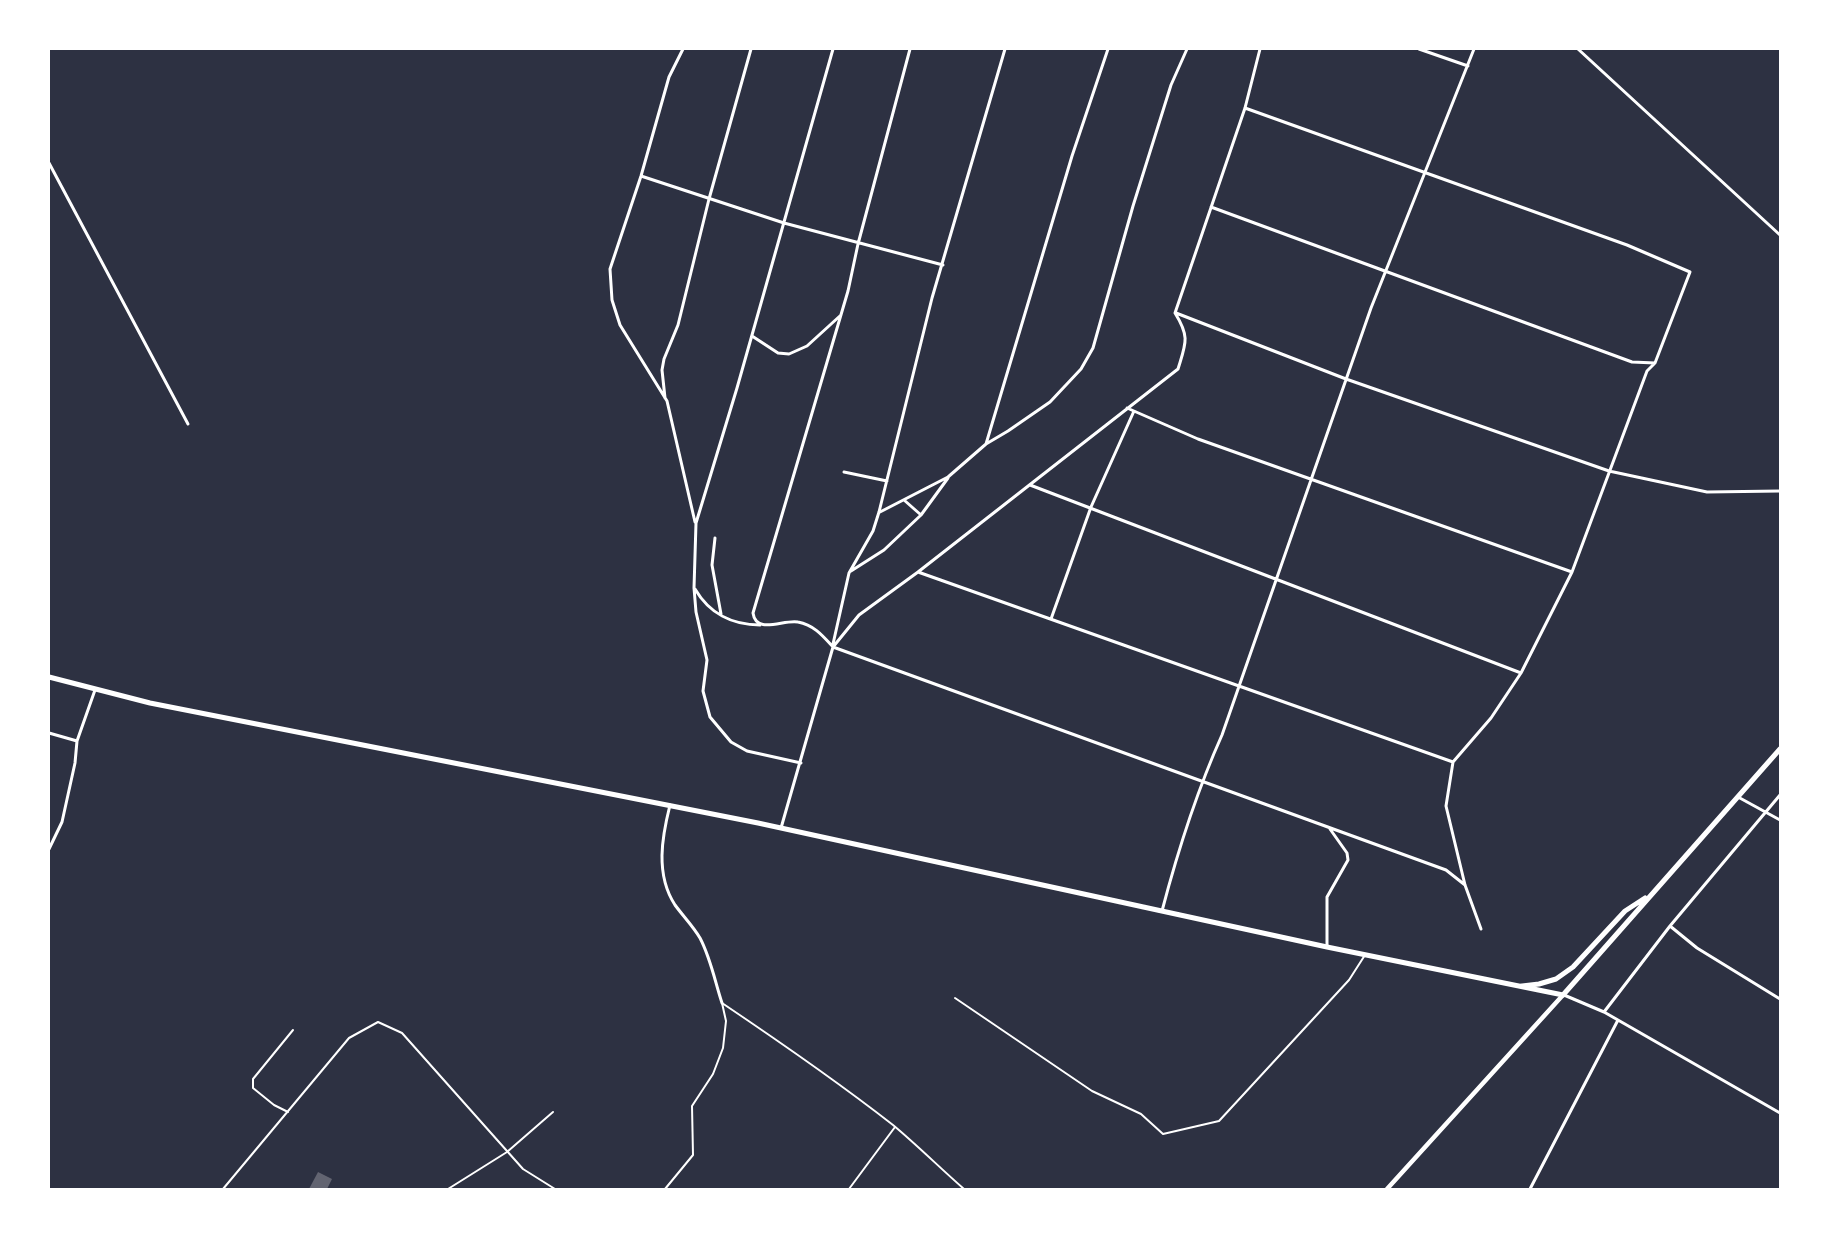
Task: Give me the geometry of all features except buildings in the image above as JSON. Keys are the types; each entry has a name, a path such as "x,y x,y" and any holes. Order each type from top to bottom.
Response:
{"highway":[{"path":"49,677 159,705 670,805 1327,947 1563,995 1780,749"},
{"path":"1513,986 1539,984 1556,979 1572,967 1625,911 1650,896"}],"main road":[{"path":"1387,1189 1563,995"}],"street":[{"path":"665,399 620,325 609,281 610,269 641,176 666,86 683,49"},
{"path":"696,523 665,399 662,370 664,359 678,325 709,199 750,49"},
{"path":"801,763 747,751 731,742 710,717 703,691 706,660 696,612 694,588 696,523 752,336 833,49"},
{"path":"763,625 754,618 753,613 841,314 910,49"},
{"path":"781,828 833,647 850,573 873,531 879,512 932,298 1005,49"},
{"path":"986,444 1072,156 1108,49"},
{"path":"850,573 884,550 921,515 948,478 986,444 1050,402 1081,369 1093,348 1132,206 1171,85 1187,49"},
{"path":"833,647 859,615 918,572 1178,369 1187,341 1184,328 1175,313 1245,108 1260,49"},
{"path":"1419,49 1468,65"},
{"path":"1162,911 1178,849 1201,782 1222,735 1240,686 1346,379 1474,49"},
{"path":"1578,49 1780,236"},
{"path":"1245,108 1627,245 1690,272 1654,363 1647,371 1572,572 1521,674 1491,718 1453,762 1446,806 1466,885 1481,929"},
{"path":"49,163 188,424"},
{"path":"641,176 784,223 943,265"},
{"path":"1211,206 1632,362 1654,363"},
{"path":"1175,313 1346,379 1609,471 1707,492 1780,491"},
{"path":"752,336 778,353 789,354 807,346 841,314"},
{"path":"1126,408 1198,439 1572,572"},
{"path":"1051,620 1091,508 1134,411"},
{"path":"844,472 887,481"},
{"path":"879,512 948,478"},
{"path":"1030,485 1521,674"},
{"path":"904,500 921,515"},
{"path":"715,538 712,565 722,614"},
{"path":"918,572 1453,762"},
{"path":"694,588 707,606 739,624 763,625 798,622 818,631 833,647 1446,870 1466,885"},
{"path":"49,849 62,822 75,764 77,741 95,690"},
{"path":"49,733 77,741"},
{"path":"1604,1012 1670,926 1780,795"},
{"path":"1737,796 1780,820"},
{"path":"670,805 662,840 662,867 674,904 700,938 709,957 722,1003"},
{"path":"1327,947 1327,896 1348,860 1347,853 1329,828"},
{"path":"1670,926 1697,948 1780,999"},
{"path":"1563,995 1604,1012 1780,1113"},
{"path":"1530,1189 1618,1020"}],"lane":[{"path":"955,998 1092,1091 1141,1114 1163,1134 1219,1121 1349,980 1365,955"},
{"path":"722,1003 801,1056 895,1127 964,1189"},
{"path":"665,1189 693,1155 692,1106 713,1074 723,1048 726,1021 722,1003"},
{"path":"223,1189 349,1038 378,1022 402,1033 523,1169 555,1189"},
{"path":"288,1112 274,1105 252,1088 254,1079 293,1030"},
{"path":"448,1189 508,1152 553,1112"},
{"path":"849,1189 895,1127"}]}
